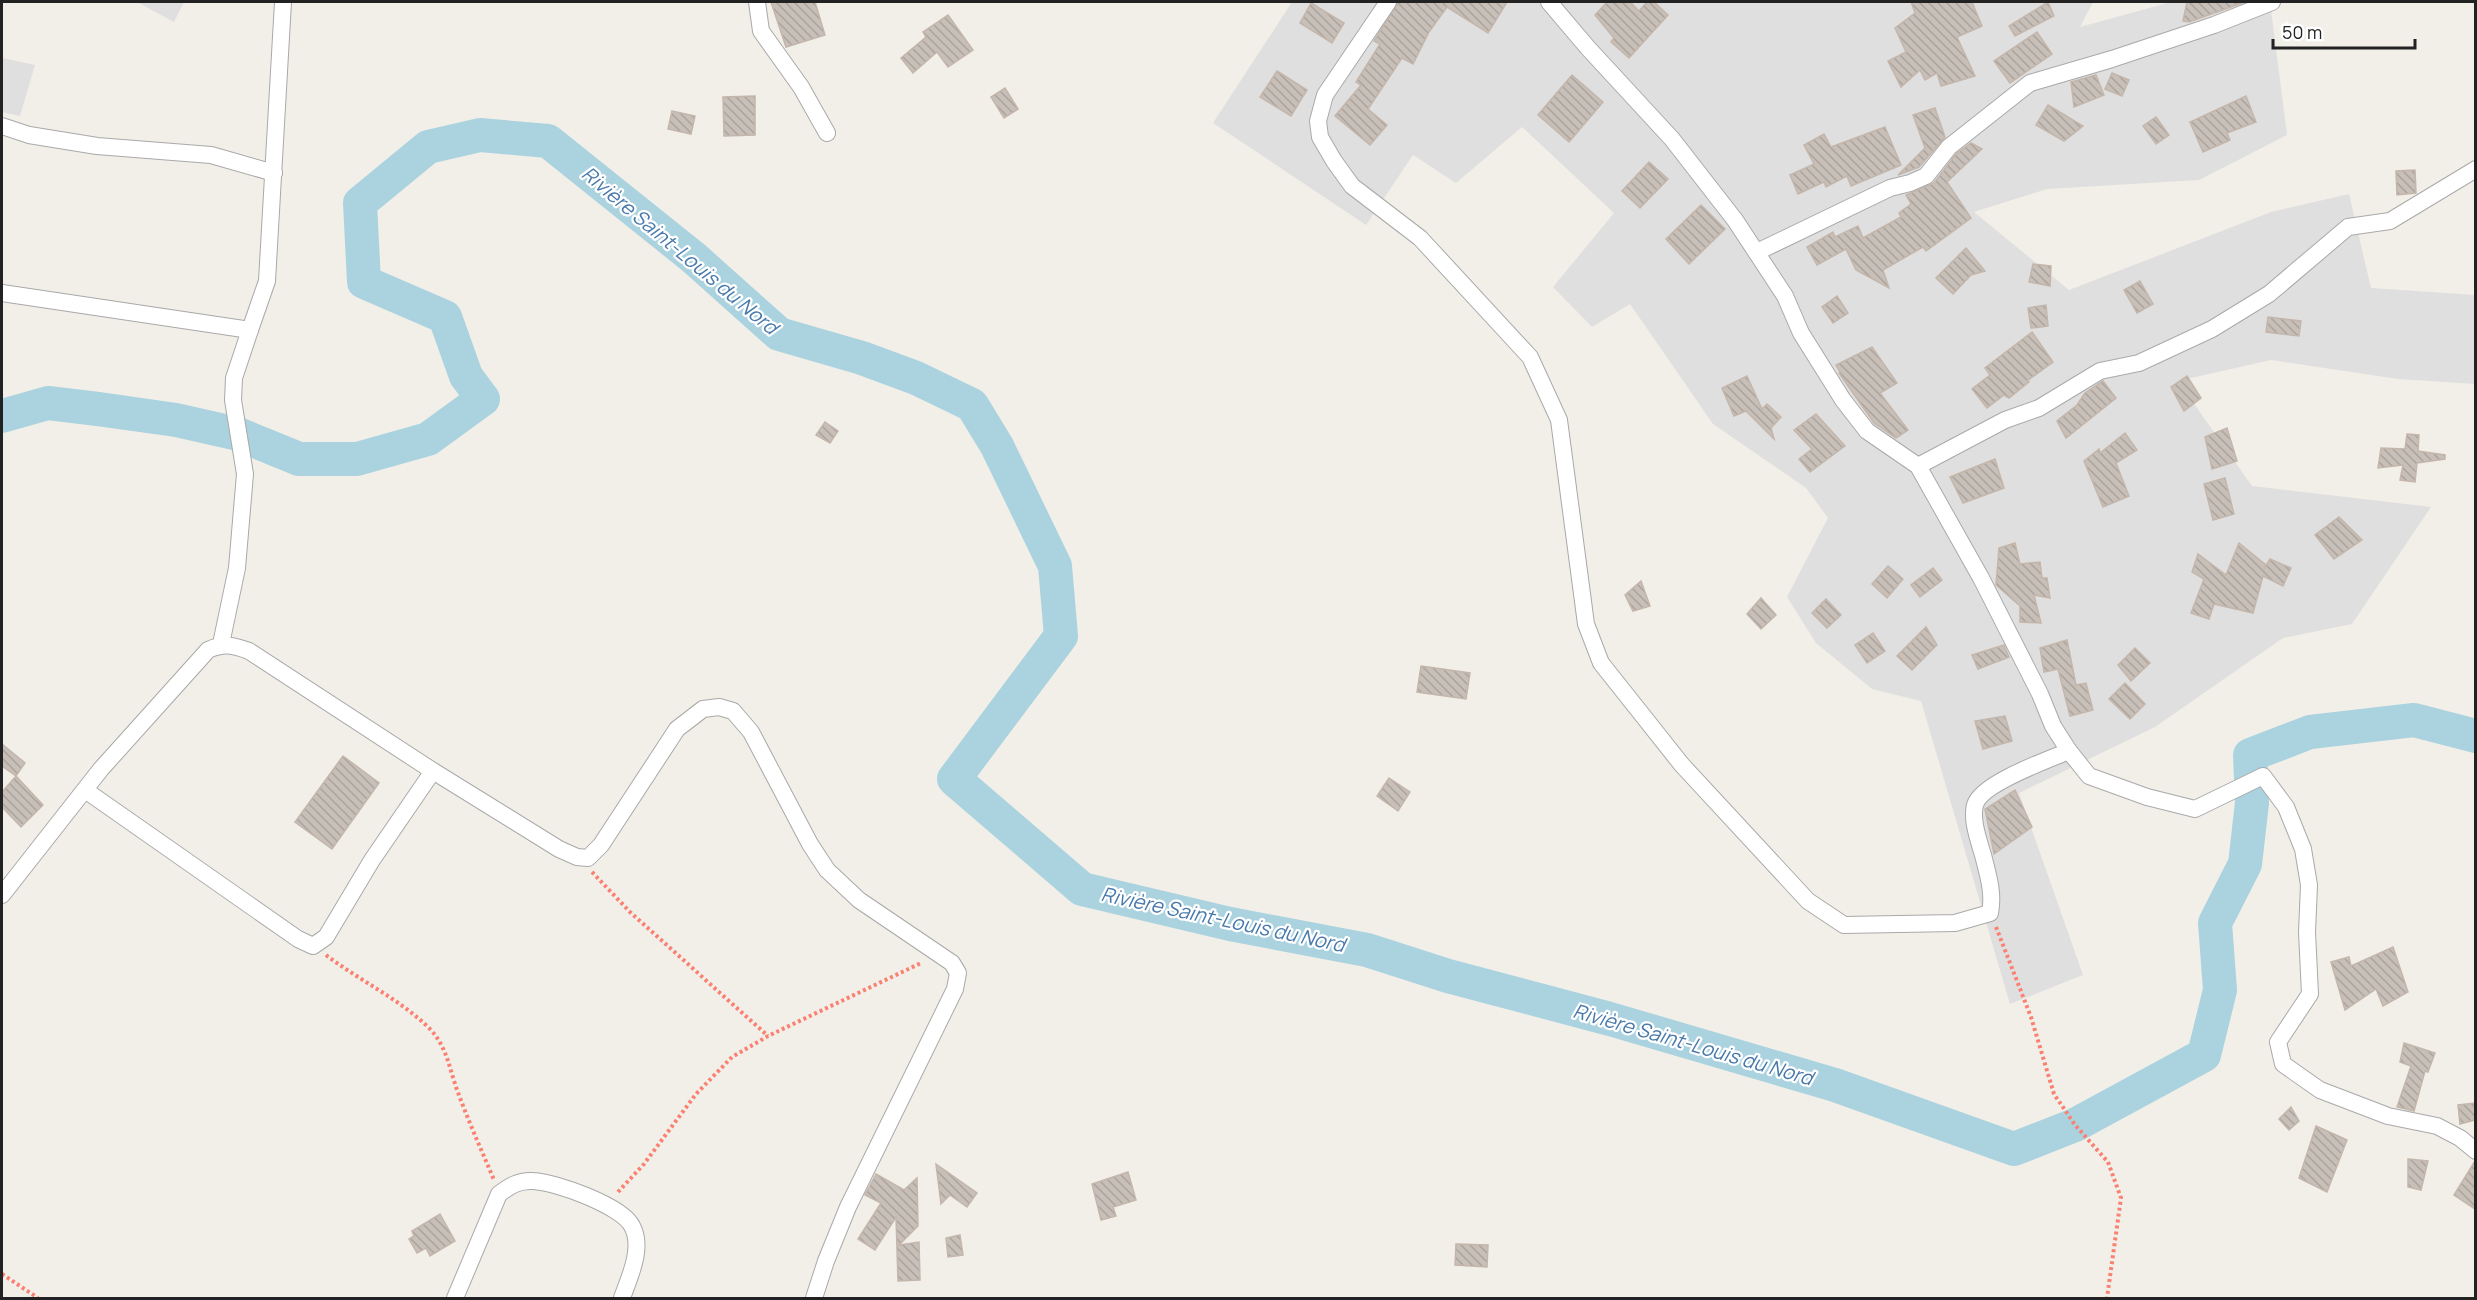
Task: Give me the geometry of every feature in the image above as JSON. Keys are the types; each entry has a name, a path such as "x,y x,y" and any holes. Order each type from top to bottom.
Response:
{"street":[{"path":"221,644 237,568 244,474 233,400 234,378 267,281 283,2"},
{"path":"757,2 761,31 801,87 826,134"},
{"path":"1388,2 1325,95 1318,121 1320,137 1352,186 1420,238 1530,357 1559,420 1586,624 1601,663 1690,773 1808,901 1844,925 1954,923 1990,913 1993,897 1976,829 1975,805 1984,792 1998,783 2069,751"},
{"path":"1549,2 1672,139 1757,252 1785,296 1801,333 1843,400 1868,431 1918,466 1981,578 2040,694 2053,726 2069,751 2090,776 2147,797 2195,809 2263,776 2286,807 2302,849 2309,885 2307,932 2310,994 2278,1042 2283,1064 2320,1090 2388,1116 2437,1126 2460,1138 2475,1151"},
{"path":"1757,252 1890,188 1926,176 1949,147 2030,83 2202,29 2272,2"},
{"path":"2,126 29,135 97,146 211,155 274,173"},
{"path":"1918,466 2005,420 2039,408 2100,371 2139,363 2212,329 2269,294 2348,227 2390,221 2475,169"},
{"path":"2,293 250,330"},
{"path":"2,895 84,790 208,650 221,644 234,645 249,651 434,771 559,849 577,857 588,858 601,845 677,729 703,709 719,707 733,711 751,732 810,844 827,870 859,900 939,952 952,963 958,973 956,989 848,1207 826,1261 814,1299"},
{"path":"84,790 298,939 313,946 326,937 372,860 434,771"},
{"path":"455,1299 499,1194 514,1183 533,1181 607,1203 632,1226 636,1241 635,1258 622,1299"}],"path":[{"path":"577,857 630,912 768,1036"},
{"path":"1990,913 2031,1017 2054,1094 2075,1125 2108,1162 2121,1198 2107,1299"},
{"path":"313,946 352,975 400,1003 431,1031 449,1059 456,1088 499,1194"},
{"path":"607,1203 644,1164 696,1094 732,1057 768,1036 902,973 939,952"},
{"path":"2,1274 38,1299"}],"shaded area":[{"path":"137,2 184,2 174,22"},
{"path":"1292,2 2093,2 2080,27 2171,2 2270,2 2287,135 2199,180 2047,189 1974,212 2069,290 2271,212 2349,194 2371,288 2475,295 2475,384 2398,379 2271,360 2178,381 2252,486 2431,507 2352,624 2283,638 2155,727 2019,793 2083,975 2010,1004 1921,701 1872,689 1816,643 1787,597 1828,518 1806,488 1713,424 1630,304 1592,327 1553,287 1614,213 1522,127 1456,183 1413,155 1366,225 1213,123"},
{"path":"2,58 35,65 20,116 2,112"}],"building":[{"path":"771,2 815,2 825,35 786,47"},
{"path":"1398,2 1507,2 1488,33 1447,7 1429,32 1413,64 1402,58 1368,109 1387,125 1370,145 1335,116 1361,85 1356,82 1380,44 1374,41"},
{"path":"1607,2 1630,2 1639,11 1647,2 1654,2 1668,15 1629,58 1611,42 1614,38 1595,15"},
{"path":"1911,2 1972,2 1982,26 1957,37 1975,76 1941,86 1937,73 1925,80 1920,70 1901,87 1888,61 1906,52 1895,28 1915,13"},
{"path":"2048,2 2054,16 2015,36 2009,26"},
{"path":"2187,2 2245,2 2189,22 2183,21"},
{"path":"1311,3 1344,23 1332,43 1300,23"},
{"path":"948,15 973,50 948,67 937,52 913,73 901,58 926,37 923,32"},
{"path":"2037,32 2052,54 2010,83 1994,61"},
{"path":"1277,71 1307,90 1291,116 1260,97"},
{"path":"2112,73 2129,80 2122,96 2105,89"},
{"path":"1572,75 1603,102 1569,142 1538,115"},
{"path":"2096,75 2104,95 2074,107 2071,82"},
{"path":"1005,88 1018,109 1004,118 991,97"},
{"path":"755,96 755,135 724,136 723,97"},
{"path":"2246,96 2256,122 2227,133 2230,140 2203,152 2190,122"},
{"path":"2048,105 2083,126 2064,141 2036,125"},
{"path":"1935,108 1945,137 1919,167 1898,175 1925,148 1913,115"},
{"path":"672,111 695,116 691,134 668,129"},
{"path":"2156,117 2169,135 2156,144 2143,126"},
{"path":"1885,127 1901,165 1851,186 1847,176 1826,187 1824,182 1798,194 1790,175 1814,164 1804,145 1824,134 1831,147"},
{"path":"1971,143 1982,149 1947,182 1971,218 1926,251 1923,247 1883,270 1889,288 1856,270 1846,249 1817,265 1807,247 1833,232 1835,237 1858,226 1863,238 1901,217 1899,213 1911,204 1906,195 1934,183 1956,154"},
{"path":"1649,162 1668,179 1640,208 1622,191"},
{"path":"2415,170 2416,193 2397,195 2396,171"},
{"path":"1701,205 1725,229 1689,264 1666,239"},
{"path":"1966,248 1985,271 1971,275 1953,294 1936,278"},
{"path":"2033,264 2051,266 2050,286 2029,282"},
{"path":"2140,281 2153,304 2137,313 2124,290"},
{"path":"1837,296 1848,313 1833,323 1822,307"},
{"path":"2046,305 2048,326 2031,328 2028,308"},
{"path":"2268,317 2301,321 2299,336 2266,332"},
{"path":"2032,332 2053,362 2009,398 2004,395 1987,408 1972,389 1990,375 1985,368"},
{"path":"1872,347 1897,383 1880,393 1908,430 1896,438 1874,423 1839,373 1836,365"},
{"path":"1747,376 1762,409 1767,404 1781,417 1771,428 1774,439 1746,411 1734,416 1722,388"},
{"path":"2187,376 2201,398 2184,411 2171,387"},
{"path":"2103,381 2116,398 2066,438 2057,421 2077,405 2085,393"},
{"path":"1816,414 1845,446 1810,472 1799,459 1812,449 1794,430"},
{"path":"825,422 838,431 830,443 816,435"},
{"path":"2227,428 2237,461 2212,469 2205,437"},
{"path":"2125,433 2137,450 2116,463 2129,496 2103,507 2084,461 2099,449 2100,453"},
{"path":"2407,434 2419,435 2418,451 2445,455 2445,459 2417,463 2415,482 2400,480 2403,465 2378,468 2381,448 2405,449"},
{"path":"1995,459 2004,488 1963,503 1950,477"},
{"path":"2225,478 2234,514 2213,520 2204,484"},
{"path":"2339,517 2362,540 2334,559 2315,535"},
{"path":"2015,543 2020,564 2040,562 2042,578 2047,578 2050,598 2034,595 2041,623 2020,622 2020,606 1996,585 1999,548"},
{"path":"2239,543 2266,565 2264,569 2270,559 2291,568 2283,586 2263,576 2253,613 2214,604 2209,619 2191,613 2204,579 2192,572 2198,554 2226,575"},
{"path":"1888,566 1903,579 1887,598 1872,584"},
{"path":"1933,568 1942,580 1920,597 1911,585"},
{"path":"1641,581 1650,606 1633,611 1625,595"},
{"path":"1761,598 1776,615 1761,629 1747,614"},
{"path":"1826,599 1841,615 1827,628 1812,613"},
{"path":"1926,627 1937,645 1912,670 1897,656"},
{"path":"1873,633 1885,651 1867,663 1855,645"},
{"path":"2067,640 2076,685 2086,683 2093,710 2070,716 2058,669 2044,672 2040,648"},
{"path":"2004,645 2009,657 1978,669 1972,655"},
{"path":"2135,648 2150,663 2131,681 2118,665"},
{"path":"1421,666 1470,673 1466,699 1417,692"},
{"path":"2125,683 2145,704 2130,719 2109,699"},
{"path":"2005,716 2012,741 1983,749 1975,721"},
{"path":"2,744 25,763 16,776 2,766"},
{"path":"343,756 379,783 332,849 295,822"},
{"path":"16,776 43,805 21,827 2,807 2,792"},
{"path":"1389,778 1410,792 1398,811 1377,796"},
{"path":"2015,790 2032,827 1994,854 1985,809"},
{"path":"2393,947 2408,992 2383,1006 2376,989 2345,1010 2331,962 2349,957 2351,966"},
{"path":"2404,1043 2435,1053 2428,1072 2425,1071 2414,1111 2397,1107 2411,1066 2400,1062"},
{"path":"2475,1103 2475,1120 2460,1124 2458,1105"},
{"path":"2291,1107 2299,1121 2289,1130 2279,1119"},
{"path":"2316,1126 2347,1140 2327,1192 2299,1178"},
{"path":"2408,1159 2428,1161 2421,1190 2408,1187"},
{"path":"2475,1161 2475,1209 2454,1195"},
{"path":"936,1164 977,1193 967,1207 950,1195 941,1204"},
{"path":"1128,1172 1136,1200 1113,1207 1116,1216 1101,1220 1092,1184"},
{"path":"876,1174 904,1190 917,1178 918,1226 899,1245 919,1242 920,1280 898,1281 896,1217 875,1250 858,1239 881,1203 865,1195"},
{"path":"440,1214 455,1241 430,1256 426,1248 417,1253 409,1239 414,1236 412,1231"},
{"path":"960,1235 963,1255 948,1257 946,1238"},
{"path":"1456,1244 1488,1245 1487,1267 1455,1265"}],"waterway":[{"name":"Rivière Saint-Louis du Nord","path":"2,416 48,403 176,420 238,434 299,459 357,459 428,439 483,399 466,376 445,317 364,282 360,203 428,147 480,135 548,141 694,258 779,334 862,358 916,378 972,405 997,446 1055,566 1061,636 954,779 1082,889 1230,924 1367,950 1448,976 1610,1019 1835,1085 2014,1149 2075,1125 2204,1055 2220,990 2215,923 2245,864 2252,803 2250,755 2310,732 2414,720 2476,736"}]}
